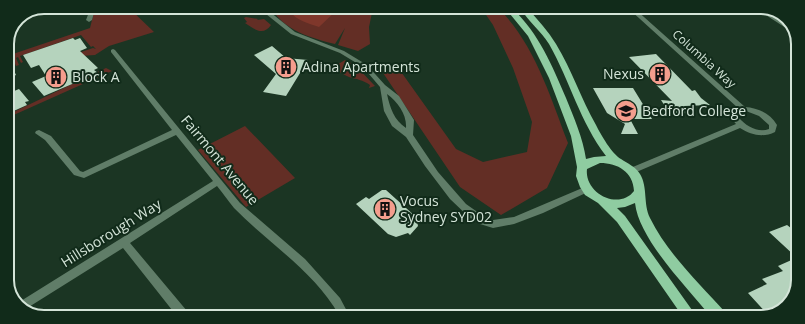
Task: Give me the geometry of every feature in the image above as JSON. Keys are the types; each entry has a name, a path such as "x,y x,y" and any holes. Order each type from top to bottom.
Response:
{"main road":[{"path":"514,14 526,26 543,53 576,131 582,167 581,178 587,189 602,200 621,219 685,310"},
{"path":"529,14 548,35 601,144 616,161 632,171 640,185 639,192 643,215 656,236 714,310"},
{"path":"582,167 587,162 598,159 616,161"},
{"path":"602,200 611,202 625,202 633,199 639,192"}],"street":[{"path":"89,20 91,14"},
{"path":"269,14 293,33 353,58 374,74 383,86 397,98 410,120 409,135"},
{"name":"Columbia Way","path":"638,14 743,109"},
{"path":"770,16 783,24"},
{"name":"Fairmont Avenue","path":"113,51 217,182 238,205 306,266 336,301 341,310"},
{"path":"383,86 384,101 395,124 409,135 426,162 459,201 476,217 493,224 514,219 587,189"},
{"path":"743,109 762,114 771,120 774,127 770,132 763,133 752,131 740,125 734,115 738,110 743,109"},
{"path":"632,171 740,125"},
{"path":"40,134 48,138 77,173 84,175 178,131"},
{"name":"Hillsborough Way","path":"26,304 217,182"},
{"path":"124,242 179,310"}],"shaded area":[{"path":"94,14 135,14 154,32 109,46 95,55 66,57 93,48 96,49 93,46 91,47 81,35 20,56 23,62 21,63 18,57 16,58 19,65 16,66 14,61 14,54 90,28"},
{"path":"276,14 372,14 369,27 370,44 358,51 338,45 345,28 335,44 308,36 291,28"},
{"path":"292,14 333,14 319,27 295,17"},
{"path":"485,14 503,14 522,38 532,54 548,90 568,143 547,188 501,215 460,187 379,67 399,69 456,149 483,162 527,152 532,122 513,68 493,25"},
{"path":"244,18 258,19 257,20 264,19 271,25 268,29 261,31 245,23 247,22"},
{"path":"345,60 355,65 375,86 369,88 370,85 367,83 349,77 334,69 335,66"},
{"path":"106,68 112,71 14,115 14,112"},
{"path":"245,126 295,178 246,207 198,150"}],"building":[{"path":"73,38 75,40 80,38 87,48 80,51 98,68 94,70 98,73 44,96 32,82 46,76 39,65 31,68 23,55"},
{"name":"Adina Apartments","path":"272,46 286,58 308,60 286,96 263,92 276,74 254,55"},
{"name":"Nexus","path":"656,54 692,91 695,90 701,98 710,105 684,106 690,113 670,114 661,100 672,101 629,57"},
{"name":"Bedford College","path":"593,88 633,88 652,119 630,119 638,134 621,134 625,124 607,113"},
{"path":"19,89 29,101 25,102 27,105 14,111 14,91"},
{"name":"Vocus Sydney SYD02","path":"382,190 386,190 416,217 418,226 410,235 408,233 396,237 388,234 356,204 366,197 369,199"},
{"path":"787,225 791,228 791,252 769,232"},
{"path":"791,260 791,284 789,290 785,298 778,305 763,310 748,293 767,284 762,279 783,271 778,266"}],"place":[{"name":"Adina Apartments","path":"286,67"},
{"name":"Nexus","path":"660,74"},
{"name":"Block A","path":"56,77"},
{"name":"Bedford College","path":"626,111"},
{"name":"Vocus Sydney SYD02","path":"385,209"}]}
